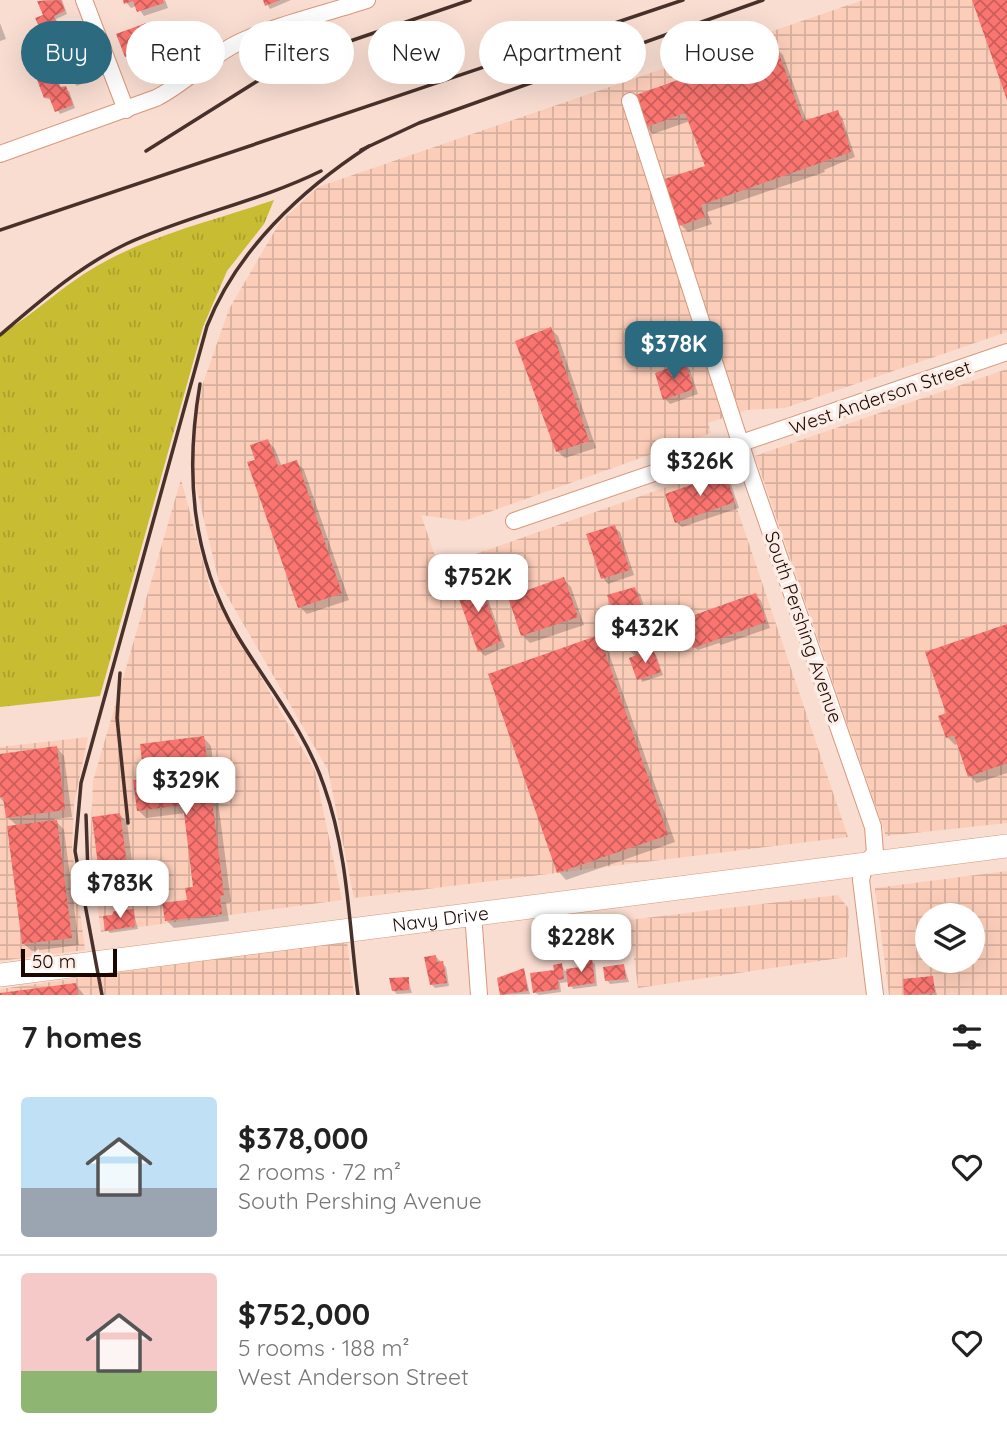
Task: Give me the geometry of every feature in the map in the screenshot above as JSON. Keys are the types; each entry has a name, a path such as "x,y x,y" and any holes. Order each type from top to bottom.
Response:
{"street":[{"path":"84,0 125,110"},
{"path":"0,154 125,110 177,87 233,45 336,5 368,0"},
{"name":"South Pershing Avenue","path":"630,101 742,445 873,827 875,853 865,864 861,880 875,995"},
{"name":"West Anderson Street","path":"514,522 1007,352"},
{"name":"Navy Drive","path":"0,975 1007,846"},
{"path":"472,913 479,995"}],"shaded area":[{"path":"863,0 1007,0 1007,332 785,408 747,410 708,423 711,433 464,521 421,515 445,585 476,554 723,467 848,837 354,898 328,770 219,582 190,462 201,389 229,309 280,222 318,187 618,84 646,84 646,74 660,70 660,84 779,84 779,29"},
{"path":"1007,369 1007,823 886,836 755,456"},
{"path":"181,479 210,588 315,771 342,900 101,932 90,851 93,781"},
{"path":"88,737 74,804 72,849 85,950 0,961 0,747"},
{"path":"1007,871 1007,995 889,995 875,888"},
{"path":"838,895 849,909 847,957 638,988 629,920"},
{"path":"347,941 354,995 0,995 0,989"}],"green space":[{"path":"274,200 264,224 227,271 203,327 100,696 0,707 0,335 84,274 117,255 183,229"}],"building":[{"path":"61,0 65,11 54,16 56,21 36,21 35,18 43,15 37,1"},
{"path":"123,0 163,0 164,3 137,12 133,1 124,4"},
{"path":"263,0 280,0 265,6"},
{"path":"972,0 1007,0 1007,100"},
{"path":"126,30 126,57 125,57 116,34"},
{"path":"779,53 803,121 838,110 851,152 701,205 705,217 679,226 664,179 705,166 685,113 644,128 633,96 667,84 779,84"},
{"path":"39,84 59,84 60,87 66,86 73,105 55,112 49,97 44,98"},
{"path":"551,327 589,441 556,452 515,341"},
{"path":"685,362 694,389 663,400 655,373"},
{"path":"268,439 278,466 297,460 342,593 298,608 247,462 255,460 250,445"},
{"path":"725,473 735,502 675,523 665,494"},
{"path":"615,525 630,570 601,579 586,534"},
{"path":"477,576 501,641 478,652 454,585"},
{"path":"564,577 578,617 521,636 508,597"},
{"path":"635,587 653,642 626,650 607,595"},
{"path":"756,593 766,622 693,648 683,619"},
{"path":"1007,624 1007,763 968,777 954,735 946,738 938,716 946,713 925,652"},
{"path":"599,635 668,835 557,873 488,674"},
{"path":"653,649 661,672 637,680 629,658"},
{"path":"204,736 224,895 220,896 222,914 165,921 162,903 187,900 185,888 193,887 183,805 137,811 133,780 144,779 140,744"},
{"path":"57,746 65,810 6,818 3,797 0,797 0,754"},
{"path":"120,813 131,893 102,897 92,817"},
{"path":"57,820 72,938 22,944 7,826"},
{"path":"134,909 135,926 105,931 103,916 112,915 114,911"},
{"path":"436,955 437,962 443,961 447,983 430,985 424,957"},
{"path":"592,959 595,983 568,987 566,969 580,967 580,961"},
{"path":"562,963 564,979 558,980 559,989 533,993 530,973 554,970 553,965"},
{"path":"624,964 626,979 605,981 603,967"},
{"path":"524,968 528,991 500,995 497,978"},
{"path":"933,976 935,993 904,995 903,979"},
{"path":"409,977 409,990 392,991 389,978"},
{"path":"76,983 78,995 0,995 0,993"}],"railway":[{"path":"146,151 286,63 470,0"},
{"path":"0,230 683,0"},
{"path":"361,150 419,123 763,0"},
{"path":"102,995 75,851 81,783 207,326 235,272 274,224 319,182 369,146"},
{"path":"0,335 45,297 108,253 150,234 273,191 321,171"},
{"path":"200,384 195,417 193,481 201,544 210,575 237,635 307,746 324,786 343,863 358,995"},
{"path":"120,673 117,718 128,823"},
{"path":"86,815 88,874"}]}
